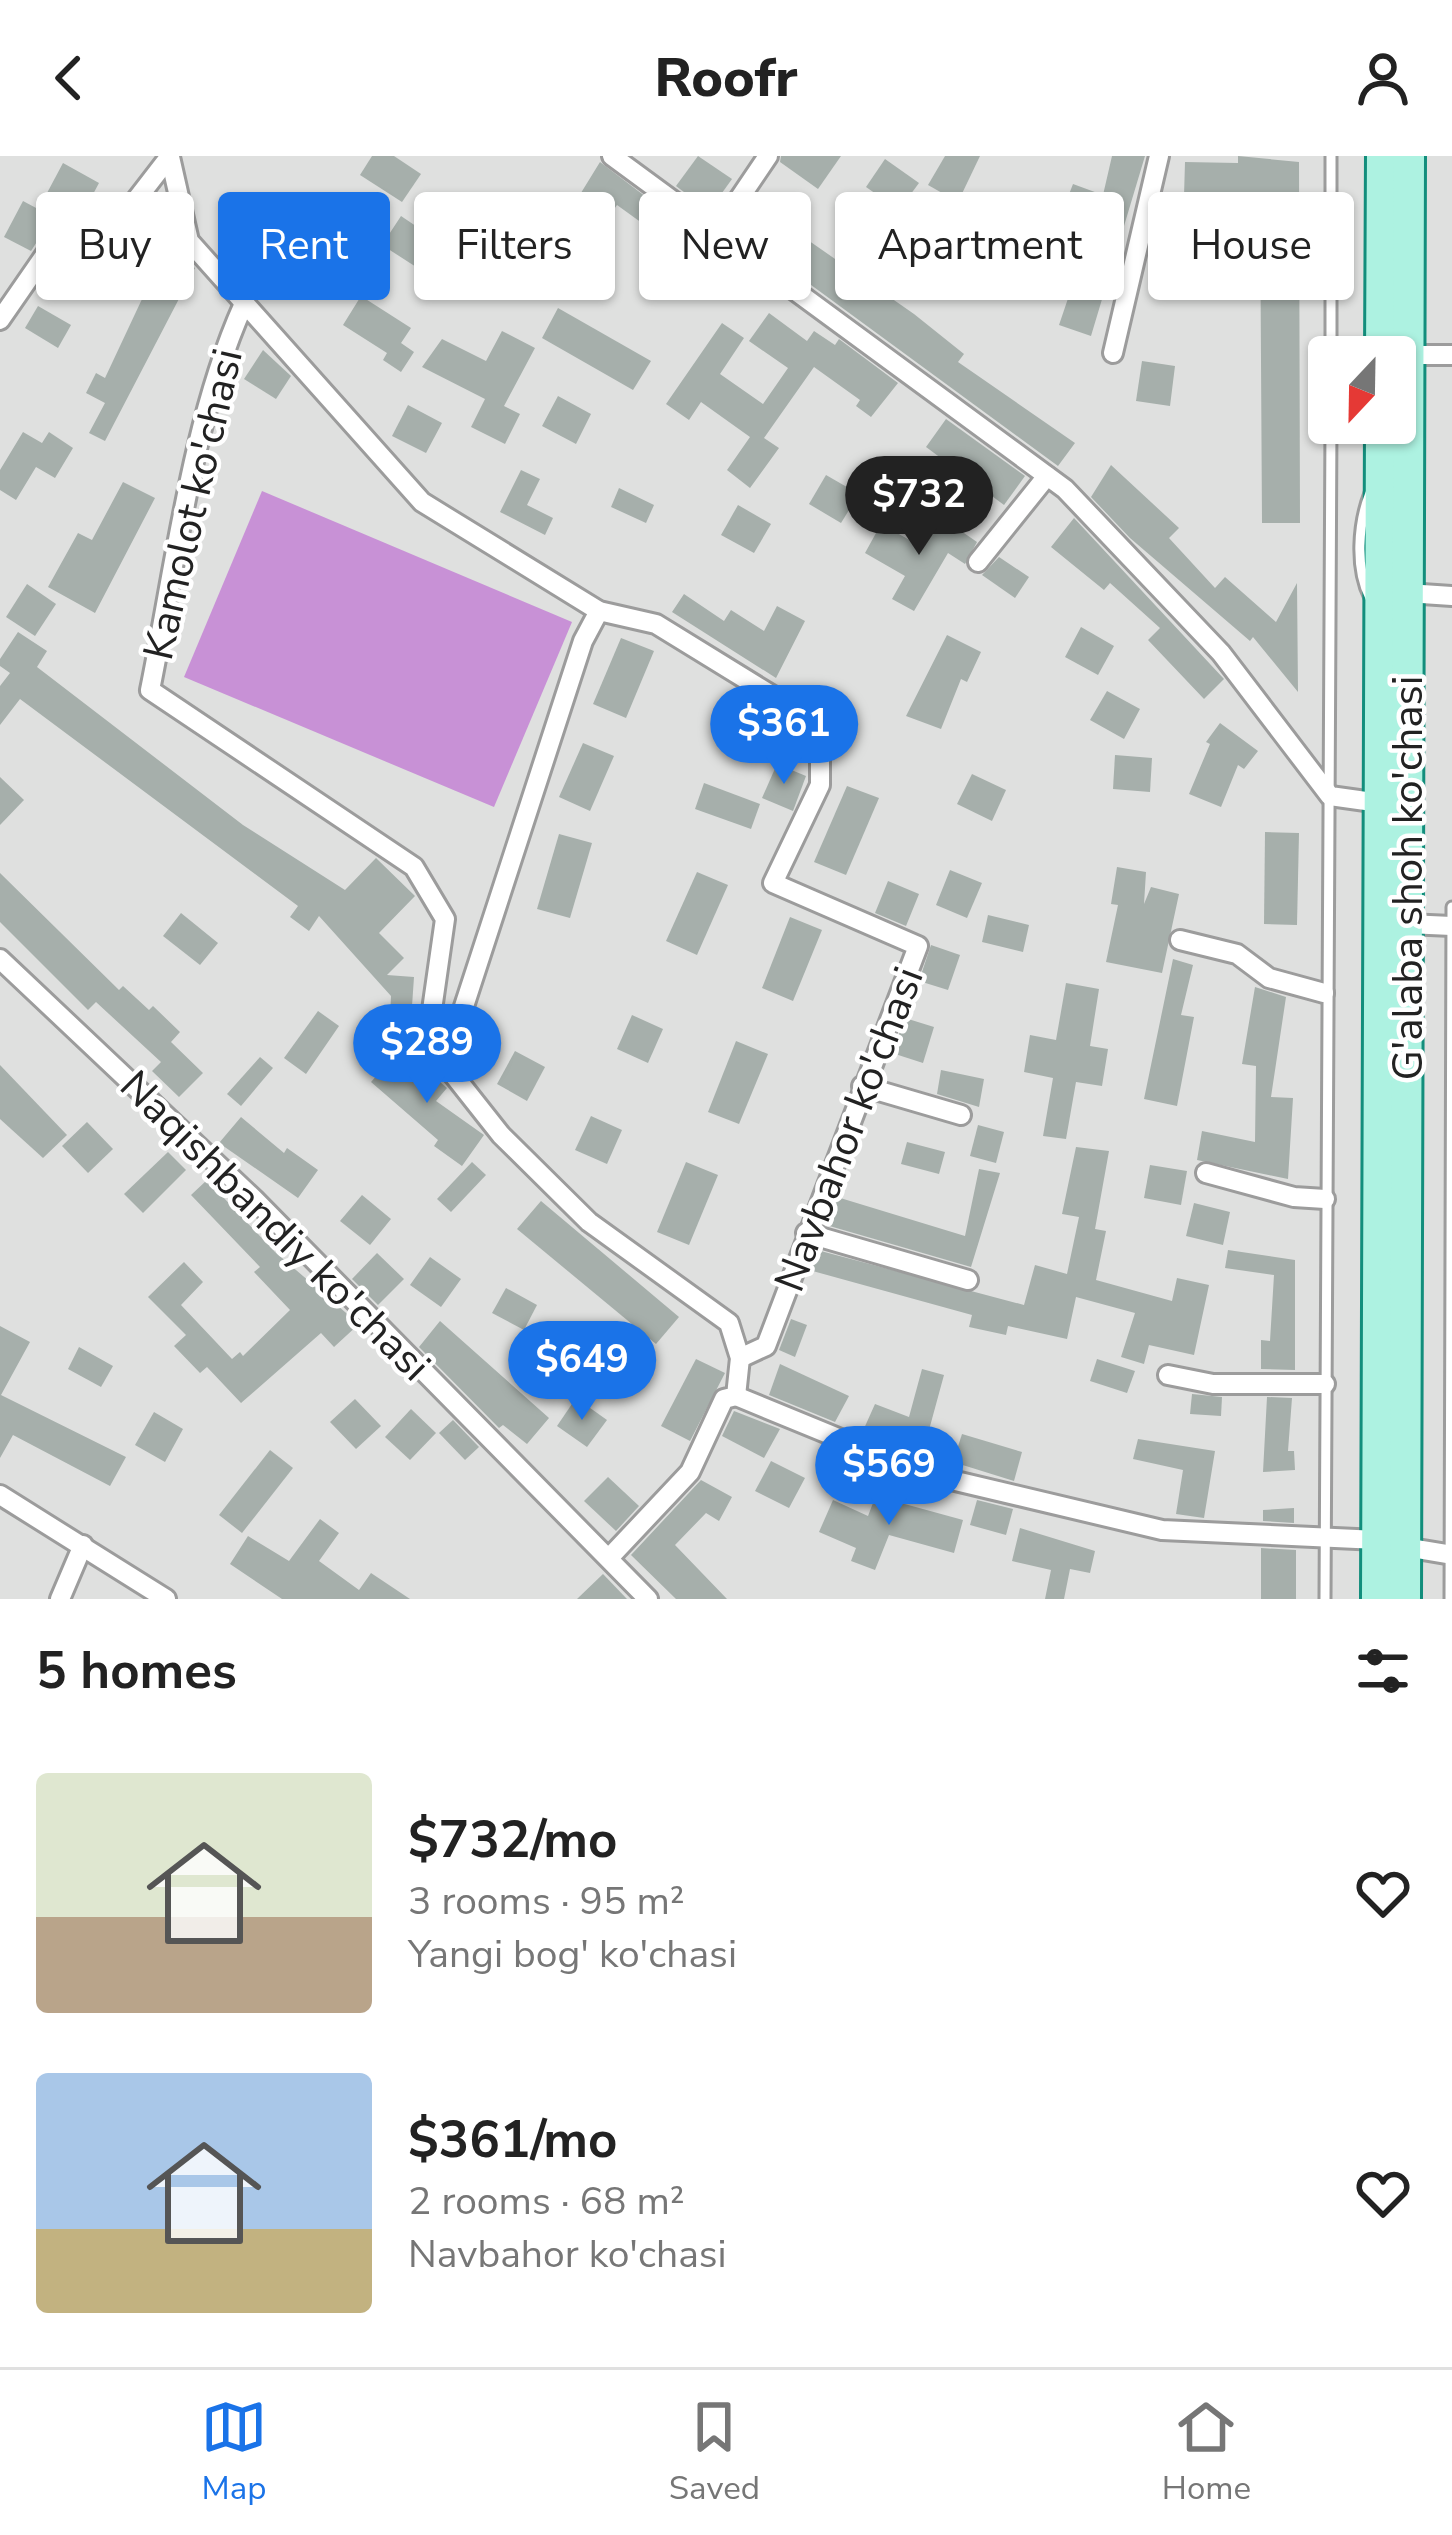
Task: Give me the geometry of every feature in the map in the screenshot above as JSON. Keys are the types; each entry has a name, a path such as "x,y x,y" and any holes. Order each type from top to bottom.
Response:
{"main road":[{"name":"G'alaba shoh ko'chasi","path":"1382,156 1394,336"},
{"name":"G'alaba shoh ko'chasi","path":"1396,336 1408,156"},
{"name":"G'alaba shoh ko'chasi","path":"1381,444 1380,803 1391,1544 1405,1599"},
{"name":"G'alaba shoh ko'chasi","path":"1377,1599 1391,1544 1407,924 1408,593 1400,444"}],"street":[{"name":"Kamolot ko'chasi","path":"170,156 189,241 422,502 599,611"},
{"name":"Kamolot ko'chasi","path":"0,320 63,229 109,235 170,156"},
{"path":"612,156 661,192"},
{"path":"743,192 767,156"},
{"path":"1113,352 1159,156"},
{"path":"808,300 1047,476 1221,653 1330,796 1380,803"},
{"name":"Kamolot ko'chasi","path":"243,306 198,460 150,690 415,867 446,919 431,1017 452,1051"},
{"path":"1416,356 1452,355"},
{"path":"978,562 1047,476"},
{"path":"1408,593 1452,596"},
{"path":"452,1051 583,641 599,611"},
{"name":"Navbahor ko'chasi","path":"452,1051 452,1073 501,1135 589,1222 729,1323 740,1358 766,1346 918,946 773,883 820,785 820,748 772,696 656,625 599,611"},
{"path":"1407,924 1452,926"},
{"path":"1180,940 1237,954 1269,979 1324,993"},
{"name":"Naqishbandiy ko'chasi","path":"0,958 254,1199 648,1599"},
{"path":"862,1086 962,1115"},
{"path":"1206,1173 1294,1197 1324,1199"},
{"path":"806,1233 968,1280"},
{"path":"736,1396 740,1358"},
{"path":"1168,1375 1214,1384 1325,1384"},
{"path":"609,1558 690,1472 724,1399 736,1396 926,1474 1162,1530 1391,1544 1451,1554"},
{"path":"0,1495 166,1599"},
{"path":"60,1599 83,1545"}],"lane":[{"path":"1331,156 1331,336"},
{"path":"1325,1599 1324,993 1331,444"},
{"path":"1450,1599 1452,907"}],"shaded area":[{"path":"0,156 1452,156 1452,1599 0,1599"},
{"path":"262,491 572,622 494,807 184,677"}],"building":[{"path":"372,156 394,156 421,174 402,202 360,175"},
{"path":"698,156 732,179 723,192 684,192 676,186"},
{"path":"781,156 841,156 818,189 780,162"},
{"path":"945,156 980,156 963,192 940,192 928,185"},
{"path":"1112,156 1145,156 1124,226 1124,192 1104,192"},
{"path":"1238,156 1299,162 1299,192 1184,192 1185,162 1238,163"},
{"path":"885,159 919,183 912,192 873,192 866,187"},
{"path":"600,162 640,192 639,221 615,208 615,192 582,192"},
{"path":"63,163 99,183 94,192 48,192"},
{"path":"1073,184 1095,192 1070,192"},
{"path":"23,201 36,208 36,243 31,251 4,237"},
{"path":"401,216 414,225 414,266 390,250 390,233"},
{"path":"811,242 835,259 835,300 894,300 964,354 958,362 1075,443 1058,466 811,285"},
{"path":"142,300 178,300 105,441 89,433 105,403 86,393 96,373 105,378"},
{"path":"359,300 367,300 411,328 401,343 414,352 401,372 383,360 387,353 343,325"},
{"path":"1067,300 1102,300 1091,336 1059,325"},
{"path":"1261,300 1299,300 1300,523 1262,523"},
{"path":"38,306 71,325 58,348 25,328"},
{"path":"558,308 651,361 633,390 542,338"},
{"path":"769,313 807,341 814,331 835,345 839,339 898,383 871,417 856,406 860,400 814,367 764,438 779,448 750,488 727,470 750,437 701,402 689,420 666,404 722,323 744,338 720,374 763,404 788,368 749,341"},
{"path":"502,331 535,348 504,406 520,414 505,444 471,427 485,399 422,367 442,339 486,361"},
{"path":"263,350 291,376 276,399 244,379"},
{"path":"1142,361 1175,366 1170,406 1136,401"},
{"path":"558,396 591,414 576,444 542,426"},
{"path":"408,405 442,423 426,453 392,436"},
{"path":"946,419 1025,476 1004,505 926,447"},
{"path":"23,432 42,443 49,432 73,448 55,478 36,467 16,500 0,490 0,470"},
{"path":"1111,465 1179,528 1169,538 1215,588 1225,577 1276,622 1297,583 1298,692 1253,637 1250,641 1130,538 1091,497"},
{"path":"521,470 540,479 527,505 553,518 545,535 500,512"},
{"path":"826,475 859,494 841,523 809,504"},
{"path":"123,482 155,498 95,613 48,587 78,533 92,540"},
{"path":"619,488 654,505 646,523 611,507"},
{"path":"738,505 771,524 754,553 721,535"},
{"path":"1074,518 1224,679 1204,699 1148,640 1160,628 1110,583 1104,590 1051,547"},
{"path":"945,520 977,542 965,564 948,553 914,611 892,599 905,576 865,553 881,524 922,547"},
{"path":"999,557 1029,577 1015,598 982,575"},
{"path":"27,584 56,604 35,636 6,617"},
{"path":"684,594 724,621 731,610 764,631 777,606 805,621 776,678 672,612"},
{"path":"1081,627 1114,646 1098,675 1065,657"},
{"path":"18,632 47,651 37,667 243,825 345,890 376,858 415,896 379,933 404,958 387,975 414,977 411,1021 390,1019 391,996 319,916 309,931 290,917 298,906 20,699 0,725 0,686 10,673 0,666 0,659"},
{"path":"947,635 981,652 967,682 961,679 941,729 906,716"},
{"path":"621,638 654,651 626,718 593,704"},
{"path":"1107,691 1140,709 1124,739 1090,720"},
{"path":"735,710 753,719 736,753 719,745"},
{"path":"838,718 857,734 844,750 826,733"},
{"path":"1220,723 1258,751 1244,769 1238,765 1221,807 1189,794 1210,744 1206,742"},
{"path":"583,743 614,756 590,811 559,797"},
{"path":"1115,755 1152,758 1150,792 1113,789"},
{"path":"777,764 806,776 793,811 762,798"},
{"path":"972,774 1006,790 992,821 957,804"},
{"path":"0,777 24,800 0,825"},
{"path":"704,783 760,804 751,829 695,809"},
{"path":"847,786 879,798 846,875 814,862"},
{"path":"1265,832 1299,833 1297,925 1264,924"},
{"path":"559,834 592,843 570,918 537,909"},
{"path":"1117,867 1146,872 1144,904 1151,887 1179,894 1162,973 1106,962 1118,905 1111,904"},
{"path":"950,870 982,883 967,918 936,905"},
{"path":"697,872 728,885 697,955 666,941"},
{"path":"0,873 119,990 123,986 149,1010 153,1006 180,1032 171,1042 203,1073 179,1097 152,1071 161,1062 96,1002 88,1010 0,922"},
{"path":"888,881 919,894 906,926 875,913"},
{"path":"181,913 218,943 200,965 163,936"},
{"path":"988,915 1029,925 1023,952 982,942"},
{"path":"790,917 822,930 793,1001 762,988"},
{"path":"931,945 960,955 948,990 919,981"},
{"path":"1173,959 1193,965 1181,1015 1194,1017 1177,1106 1144,1099"},
{"path":"1066,983 1099,989 1090,1046 1108,1049 1102,1086 1076,1082 1066,1139 1043,1136 1053,1078 1024,1072 1030,1035 1056,1040"},
{"path":"1255,987 1286,997 1271,1097 1293,1098 1288,1179 1197,1160 1202,1131 1255,1142 1256,1066 1242,1064"},
{"path":"318,1011 339,1026 306,1074 284,1058"},
{"path":"632,1015 663,1029 648,1063 617,1049"},
{"path":"905,1018 934,1027 923,1063 892,1053"},
{"path":"736,1041 768,1054 739,1124 708,1112"},
{"path":"401,1048 447,1088 436,1101 484,1135 462,1166 434,1146 438,1140 371,1082"},
{"path":"515,1051 545,1067 527,1101 497,1084"},
{"path":"260,1057 273,1068 241,1106 227,1094"},
{"path":"0,1065 67,1135 43,1158 0,1119"},
{"path":"941,1070 984,1079 979,1107 937,1094"},
{"path":"591,1116 622,1130 607,1164 575,1150"},
{"path":"241,1117 284,1153 287,1148 318,1170 298,1198 219,1143"},
{"path":"87,1122 113,1149 88,1173 62,1146"},
{"path":"978,1125 1004,1132 996,1163 970,1156"},
{"path":"907,1142 945,1152 939,1174 901,1164"},
{"path":"1076,1147 1109,1151 1095,1229 1106,1231 1096,1280 1172,1301 1177,1278 1209,1285 1194,1355 1149,1345 1144,1364 1121,1357 1135,1313 1076,1297 1067,1339 1008,1326 1006,1335 969,1327 972,1315 809,1270 817,1250 1024,1305 1035,1265 1067,1274 1079,1217 1062,1214"},
{"path":"168,1152 186,1170 143,1213 124,1194"},
{"path":"472,1162 486,1175 451,1212 437,1199"},
{"path":"686,1162 718,1175 689,1245 657,1232"},
{"path":"1150,1165 1187,1171 1181,1205 1144,1198"},
{"path":"979,1169 1000,1173 971,1267 826,1225 837,1197 965,1236"},
{"path":"207,1180 275,1252 359,1324 334,1347 321,1333 241,1403 207,1367 200,1373 174,1346 186,1335 148,1297 184,1262 203,1282 181,1305 232,1359 240,1352 243,1356 290,1310 254,1272 260,1267 191,1195"},
{"path":"362,1195 391,1219 370,1245 340,1221"},
{"path":"541,1201 679,1317 656,1344 517,1229"},
{"path":"1194,1203 1230,1212 1223,1245 1186,1236"},
{"path":"1228,1250 1295,1260 1295,1370 1261,1369 1261,1340 1270,1341 1274,1275 1225,1268"},
{"path":"377,1253 404,1279 378,1305 352,1279"},
{"path":"430,1257 461,1279 441,1307 410,1285"},
{"path":"506,1288 537,1305 524,1330 492,1313"},
{"path":"791,1319 807,1325 795,1357 779,1350"},
{"path":"440,1321 549,1418 527,1444 503,1425 499,1428 419,1347"},
{"path":"0,1326 30,1342 1,1395 126,1457 110,1486 13,1435 0,1458"},
{"path":"79,1347 113,1366 101,1387 68,1369"},
{"path":"696,1359 725,1373 690,1441 661,1426"},
{"path":"1097,1359 1135,1371 1127,1393 1090,1381"},
{"path":"780,1364 849,1396 835,1422 769,1395"},
{"path":"922,1369 944,1375 926,1441 892,1432 888,1444 862,1433 875,1404 909,1417"},
{"path":"1192,1394 1222,1397 1221,1416 1190,1414"},
{"path":"1267,1397 1292,1398 1288,1451 1294,1451 1295,1470 1263,1472"},
{"path":"576,1398 607,1420 587,1447 557,1426"},
{"path":"355,1399 381,1426 356,1449 330,1422"},
{"path":"411,1409 436,1433 410,1460 385,1437"},
{"path":"734,1411 780,1429 764,1458 722,1436"},
{"path":"154,1412 183,1429 165,1462 135,1445"},
{"path":"453,1420 479,1447 465,1460 439,1433"},
{"path":"962,1434 1022,1452 1014,1481 953,1462"},
{"path":"1138,1439 1215,1451 1204,1518 1176,1514 1183,1470 1133,1459"},
{"path":"270,1450 293,1468 242,1533 219,1515"},
{"path":"771,1461 805,1478 789,1508 755,1491"},
{"path":"608,1477 639,1506 616,1531 584,1501"},
{"path":"701,1480 732,1497 719,1521 706,1513 675,1545 727,1599 676,1599 631,1555"},
{"path":"878,1490 901,1503 963,1520 954,1553 889,1535 875,1570 851,1561 856,1548 819,1532 833,1500 868,1516"},
{"path":"977,1500 1013,1509 1006,1535 970,1525"},
{"path":"1294,1508 1294,1523 1263,1521 1263,1510"},
{"path":"320,1519 339,1533 319,1561 359,1590 371,1573 410,1599 282,1599 230,1564 248,1536 289,1561"},
{"path":"1020,1528 1095,1551 1090,1573 1070,1569 1064,1599 1045,1599 1051,1570 1012,1561"},
{"path":"1261,1548 1296,1550 1296,1599 1261,1599"},
{"path":"603,1574 627,1599 577,1599"}]}
